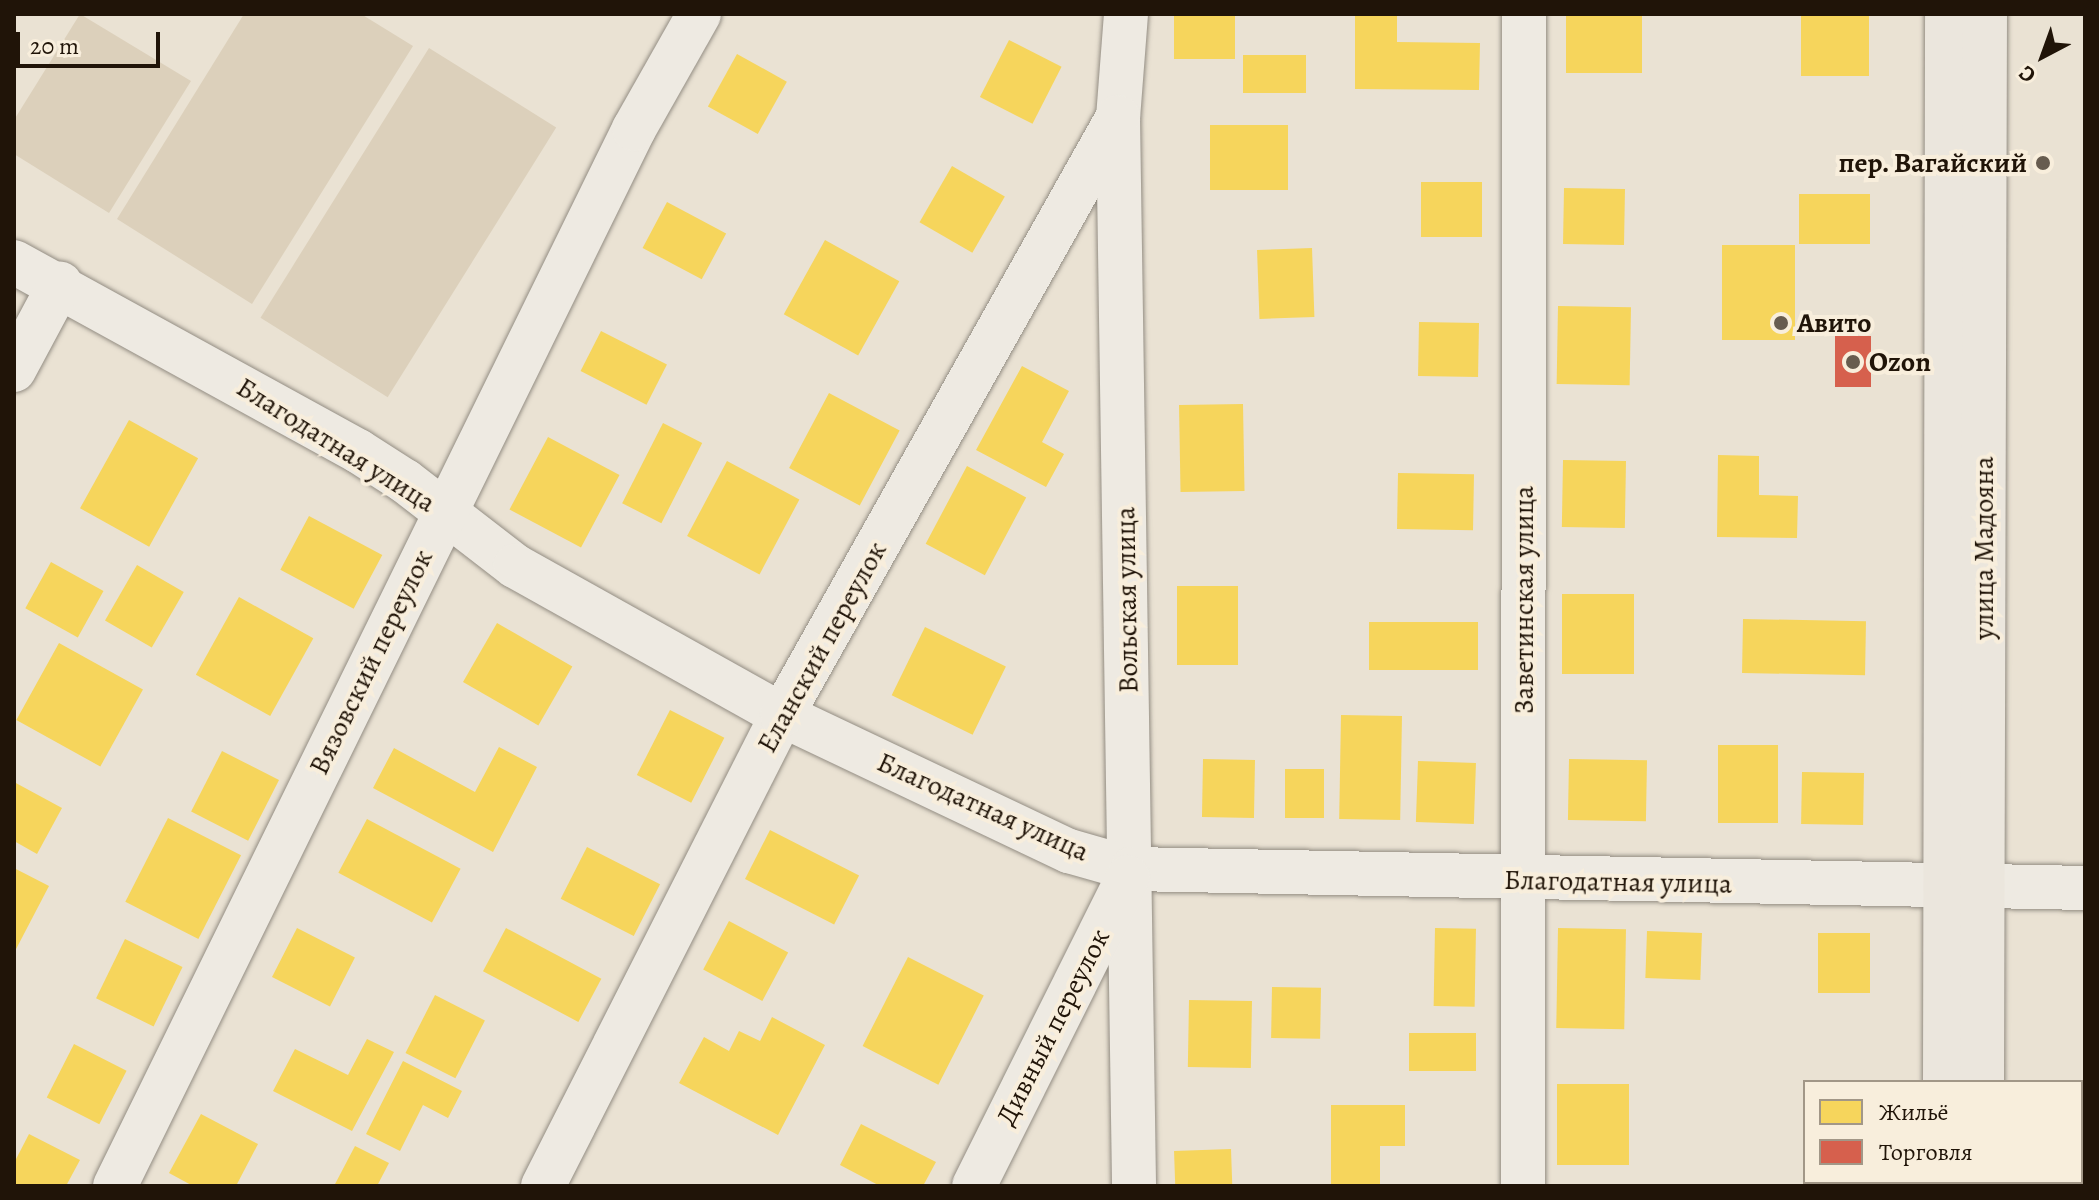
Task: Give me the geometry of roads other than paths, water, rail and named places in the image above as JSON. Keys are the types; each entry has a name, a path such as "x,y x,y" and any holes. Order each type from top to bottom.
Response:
{"main road":[{"name":"улица Мадояна","path":"1947,14 1965,889 1982,1080"},
{"name":"улица Мадояна","path":"1945,1080 1965,889 1985,14"}],"street":[{"name":"Вязовский переулок","path":"115,1186 634,129 699,14"},
{"name":"Вольская улица","path":"1126,14 1118,117 1132,869 1134,1186"},
{"name":"Заветинская улица","path":"1523,1186 1524,14"},
{"name":"Еланский переулок","path":"543,1186 782,715 1118,117"},
{"name":"Благодатная улица","path":"14,262 60,284 358,451 515,566 782,715 1069,851 1132,869 1965,889 2085,888"},
{"path":"14,370 60,284"},
{"name":"Дивный переулок","path":"974,1186 1132,869"}],"place":[{"name":"пер. Вагайский","path":"2043,163"},
{"name":"Авито","path":"1781,323"},
{"name":"Ozon","path":"1853,362"}]}
